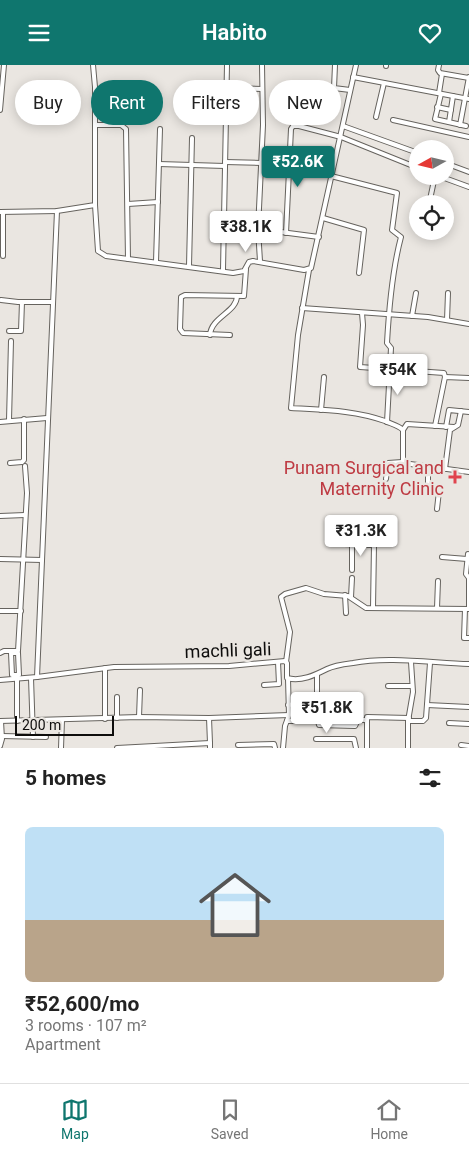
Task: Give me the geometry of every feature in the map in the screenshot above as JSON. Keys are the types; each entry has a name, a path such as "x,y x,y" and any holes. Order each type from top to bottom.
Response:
{"street":[{"path":"0,110 1,76 4,65"},
{"path":"93,65 94,80"},
{"path":"227,65 227,80"},
{"path":"260,261 258,229 262,65"},
{"path":"334,65 334,88 350,89"},
{"path":"356,65 319,237 312,267 309,269 302,307 290,408 346,411 367,415 403,430"},
{"path":"439,65 439,72 442,74 435,119 466,126"},
{"path":"442,74 469,78 467,99 460,125"},
{"path":"353,77 467,99"},
{"path":"376,117 384,83"},
{"path":"449,122 453,96"},
{"path":"437,107 451,110"},
{"path":"393,120 469,137"},
{"path":"95,125 95,205 98,251 106,256 239,273 246,269"},
{"path":"122,125 126,129 128,259"},
{"path":"223,270 226,125"},
{"path":"286,233 292,127 299,126 341,137 409,164"},
{"path":"342,126 409,150"},
{"path":"156,262 160,129"},
{"path":"189,266 192,138"},
{"path":"159,164 261,163"},
{"path":"454,166 469,172"},
{"path":"331,176 397,193 392,230 402,237 396,260 389,315 387,343 391,348 391,369 387,422"},
{"path":"454,181 469,187"},
{"path":"128,204 158,202"},
{"path":"3,256 2,212 57,211 95,205"},
{"path":"37,677 57,211"},
{"path":"323,218 364,230 359,273"},
{"path":"258,229 319,237"},
{"path":"230,335 185,334 181,331 181,296 244,296 246,269 251,261 260,261 304,270 309,269"},
{"path":"412,317 416,293"},
{"path":"447,320 448,293"},
{"path":"210,335 212,326 237,302 238,296"},
{"path":"1,300 54,302"},
{"path":"9,331 21,331 22,302"},
{"path":"302,307 447,320 469,324"},
{"path":"362,313 360,367 443,373 445,377 469,378"},
{"path":"9,420 12,341"},
{"path":"321,410 324,377"},
{"path":"435,426 445,377"},
{"path":"446,427 449,410 469,412"},
{"path":"445,469 450,432 458,423 461,411"},
{"path":"0,421 47,418"},
{"path":"10,463 22,462 24,460 24,419"},
{"path":"402,462 403,430 407,424 454,427"},
{"path":"386,479 388,463 402,462 404,464 469,472"},
{"path":"17,677 12,675 11,653 18,651 21,611 27,493 25,466"},
{"path":"428,467 428,485 439,491 437,509"},
{"path":"0,516 25,515"},
{"path":"344,544 374,545 373,608"},
{"path":"352,544 352,570"},
{"path":"442,557 468,556 466,574 469,578 468,609 464,638 469,638"},
{"path":"0,559 42,560"},
{"path":"351,597 352,578"},
{"path":"437,609 438,581"},
{"path":"286,662 290,632 282,595 306,588 324,594 351,597 363,607 468,609"},
{"path":"345,595 346,613"},
{"path":"0,611 21,611"},
{"path":"0,653 4,651 16,652"},
{"path":"16,652 18,653 19,674 17,677 17,721"},
{"path":"264,685 279,684 278,662"},
{"name":"machli gali","path":"0,680 138,666 229,666 286,662 288,679 317,675 334,667 355,662 469,664"},
{"path":"408,748 408,720 412,686 411,662"},
{"path":"287,721 318,721 319,725 355,726 358,720 367,720 368,717 424,720 430,663"},
{"path":"104,668 105,719"},
{"path":"288,705 317,702 317,675"},
{"path":"31,678 33,737"},
{"path":"283,748 285,726 289,715 288,679"},
{"path":"388,686 412,686"},
{"path":"139,717 140,690"},
{"path":"117,697 117,718"},
{"path":"427,705 469,707"},
{"path":"0,746 2,736 1,721 289,715"},
{"path":"117,748 210,746 209,718"},
{"path":"61,748 62,720"},
{"path":"367,720 368,748"},
{"path":"449,723 469,724"},
{"path":"2,736 46,737"},
{"path":"316,739 354,739 356,748"},
{"path":"238,745 274,744 275,748"},
{"path":"461,745 469,746"}],"place":[{"name":"Punam Surgical and Maternity Clinic","path":"455,477"}]}
